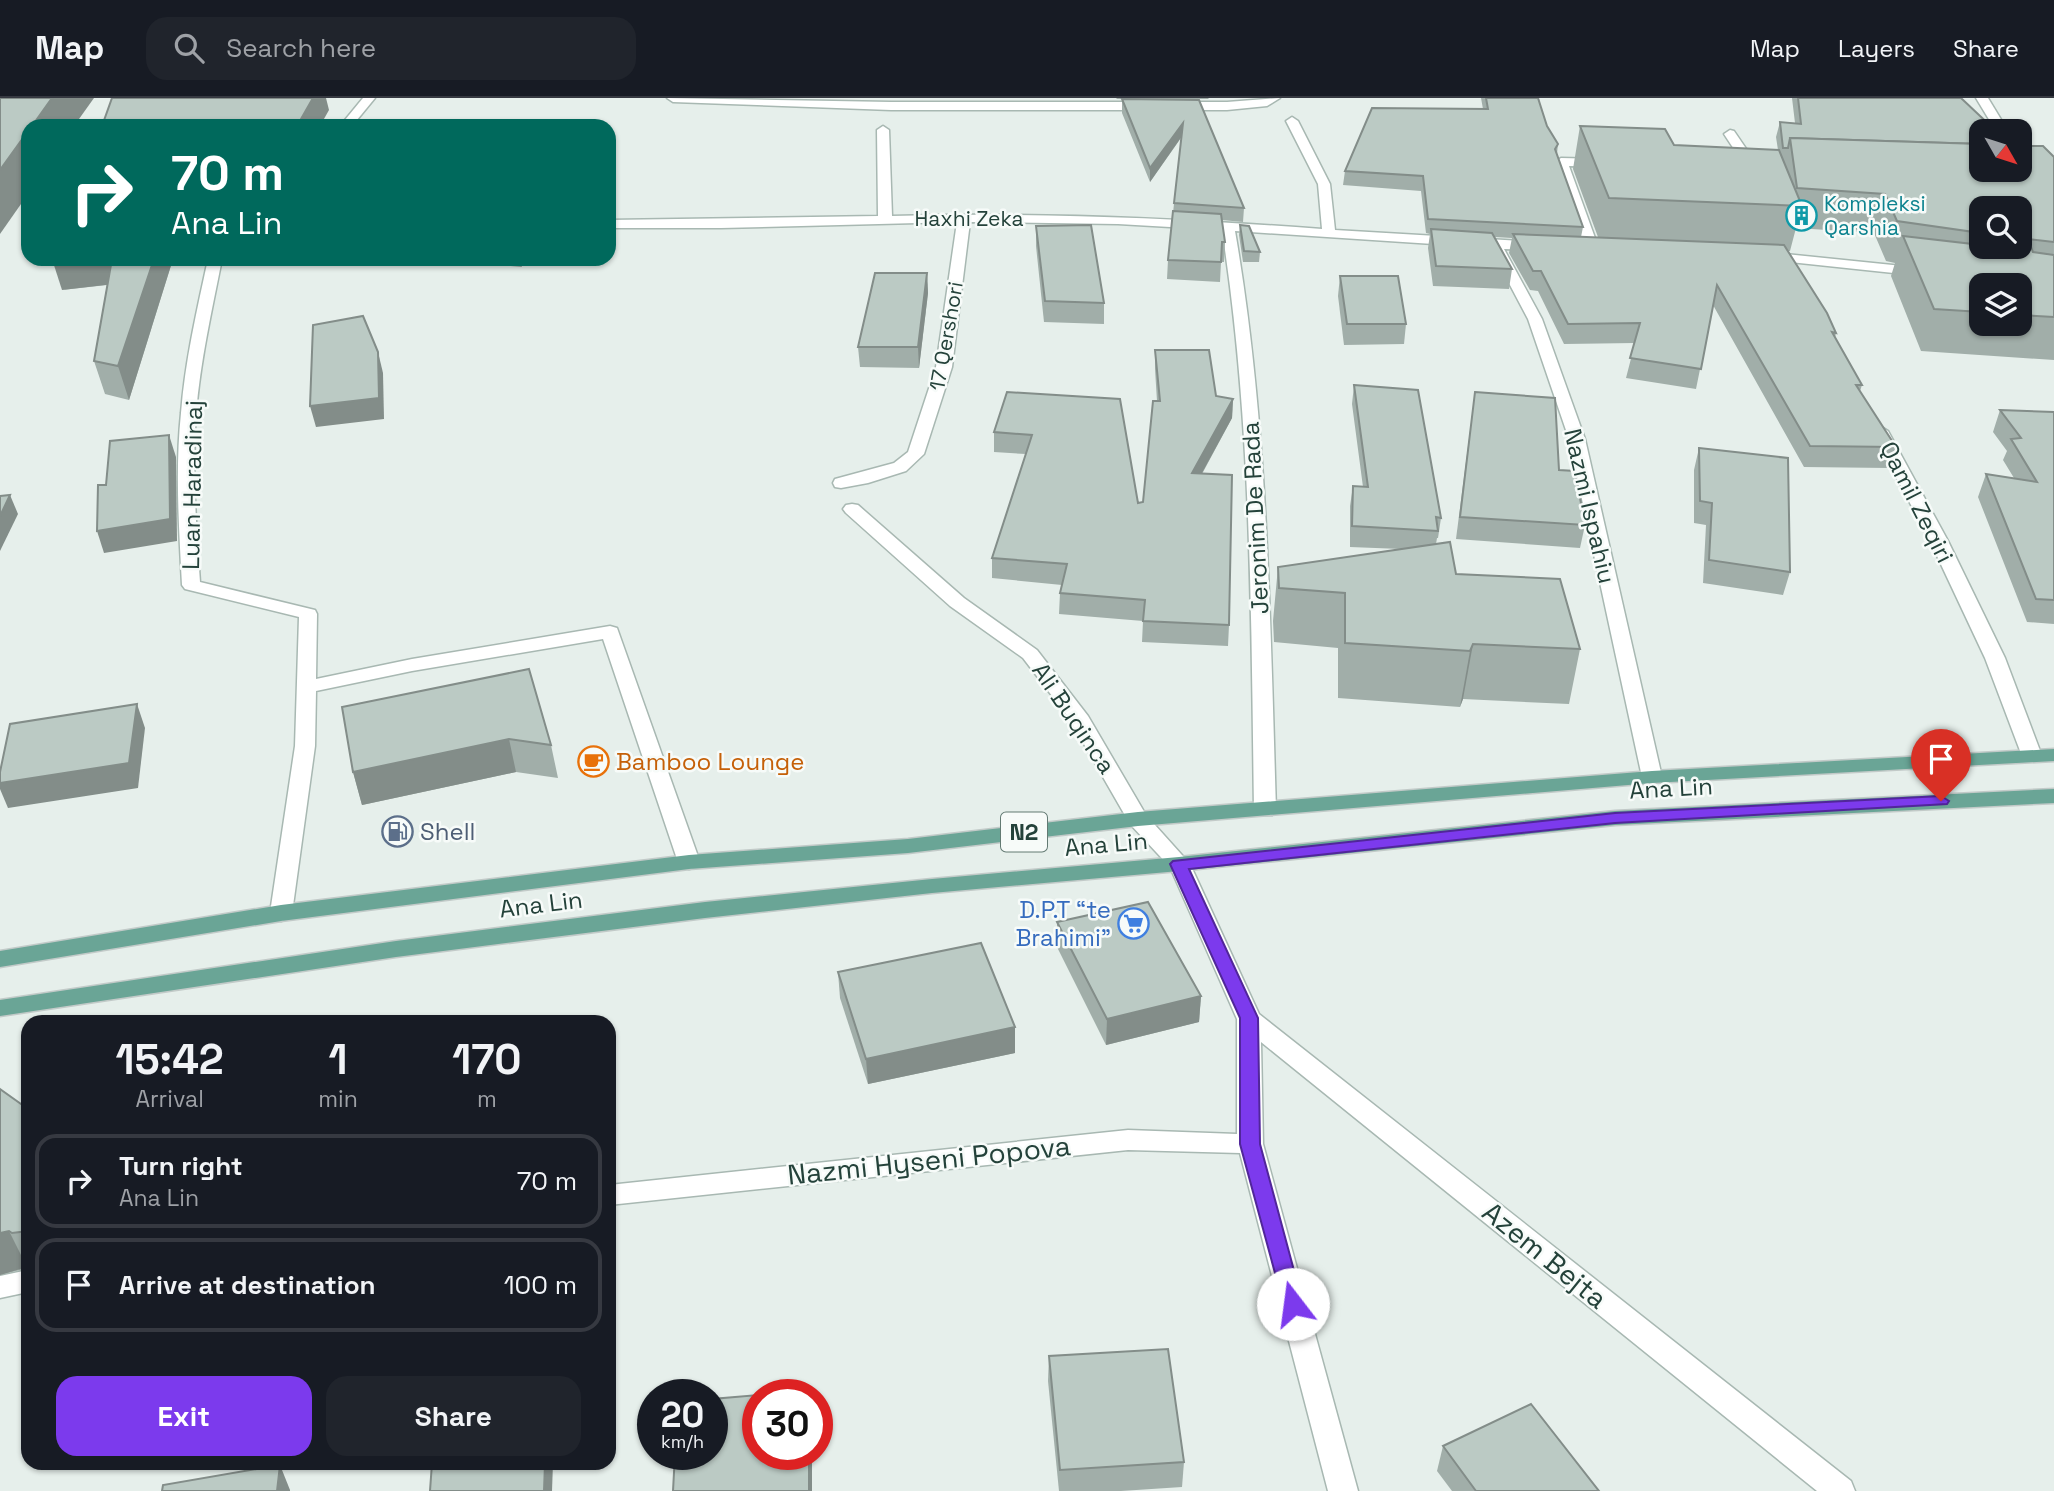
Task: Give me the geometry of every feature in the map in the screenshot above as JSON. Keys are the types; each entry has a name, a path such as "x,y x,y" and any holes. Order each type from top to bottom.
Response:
{"main road":[{"name":"Ana Lin","path":"0,960 281,913 689,862 908,846 1138,819 1651,777 2043,755"},
{"name":"Ana Lin","path":"0,1008 396,949 705,910 932,886 1179,864 1615,818 2054,796"}],"street":[{"path":"352,119 369,98"},
{"path":"673,98 891,106 1201,106 1240,105 1267,102 1274,98"},
{"path":"1982,98 1995,119"},
{"path":"1292,121 1324,184 1329,233"},
{"path":"883,130 885,218"},
{"path":"1730,134 1753,169"},
{"path":"1593,249 1561,162 1612,163"},
{"name":"Haxhi Zeka","path":"616,224 964,217 1107,219 1496,246 1558,247"},
{"name":"17 Qershori","path":"841,483 868,478 900,467 916,454 944,367 964,217"},
{"name":"Jeronim De Rada","path":"1228,227 1240,290 1254,485 1261,609 1265,810"},
{"name":"Nazmi Ispahiu","path":"1496,246 1535,319 1577,439 1651,777"},
{"path":"1757,256 1931,273"},
{"path":"1785,257 1798,278"},
{"name":"Luan Haradinaj","path":"214,266 197,347 187,433 187,514 191,585 308,614 305,746 281,913"},
{"name":"Qamil Zeqiri","path":"1871,412 1939,541 2043,755"},
{"name":"Ali Buqinca","path":"852,509 957,602 1030,654 1078,716 1138,819 1179,864 1249,1018"},
{"path":"306,687 412,665 610,632 689,862"},
{"path":"1249,1018 1250,1144 1343,1491"},
{"name":"Azem Bejta","path":"1249,1018 1840,1491"},
{"name":"Nazmi Hyseni Popova","path":"616,1194 1128,1140 1250,1144"},
{"path":"0,1287 21,1282"}],"building":[{"path":"0,98 52,98 37,119 21,119 21,141 0,170"},
{"path":"112,98 313,98 301,119 104,119"},
{"path":"1486,98 1538,98 1547,126 1558,144 1555,149 1583,227 1428,219 1423,176 1345,171 1372,108 1488,109"},
{"path":"1798,98 1961,98 1983,119 1969,119 1969,144 1790,138 1788,148 1783,148 1780,122 1801,124"},
{"path":"1122,99 1199,100 1244,208 1174,203 1183,123 1150,168"},
{"path":"1580,126 1665,129 1674,145 1779,150 1802,206 1609,198"},
{"path":"1790,138 1969,144 1969,182 2032,182 2032,146 2043,146 2054,157 2054,242 2032,239 2032,196 1969,196 1969,231 1897,221 1885,194 1797,188"},
{"path":"1173,211 1221,214 1225,242 1222,242 1221,262 1168,260"},
{"path":"1091,225 1104,303 1045,301 1036,226"},
{"path":"1240,225 1249,226 1260,252 1244,251"},
{"path":"1431,229 1492,233 1512,269 1436,266"},
{"path":"1513,234 1784,245 1827,313 1836,333 1832,332 1862,385 1856,385 1896,447 1810,446 1717,285 1701,369 1630,358 1640,323 1568,324 1541,271 1533,271"},
{"path":"1903,236 1969,244 1969,259 2032,259 2032,250 2033,252 2054,255 2054,317 2032,316 2032,273 1969,273 1969,311 1934,309"},
{"path":"111,266 152,266 118,366 94,361"},
{"path":"875,273 927,273 918,347 858,347"},
{"path":"1340,276 1398,276 1406,324 1347,324"},
{"path":"363,316 378,352 379,398 310,406 313,325"},
{"path":"1155,350 1209,350 1216,396 1233,399 1192,473 1232,475 1229,625 1143,621 1145,600 1060,593 1067,564 992,558 1032,435 994,432 1007,392 1120,399 1138,503 1143,502 1153,401 1160,401"},
{"path":"1354,385 1418,390 1441,518 1436,517 1438,531 1352,526 1353,486 1368,487"},
{"path":"1475,392 1555,398 1559,470 1575,471 1585,525 1460,517"},
{"path":"2000,410 2054,412 2054,600 2036,599 1986,474 2037,482 2011,439 2021,438"},
{"path":"169,435 170,519 97,531 98,485 106,485 110,441"},
{"path":"1699,448 1788,458 1790,572 1709,560 1712,503 1700,501"},
{"path":"10,495 0,516 0,496"},
{"path":"1450,542 1456,574 1560,579 1580,649 1473,644 1470,651 1345,643 1345,593 1279,588 1278,567"},
{"path":"529,669 551,745 509,739 353,772 342,707"},
{"path":"137,704 129,763 0,783 10,724"},
{"path":"1148,902 1201,996 1107,1019 1057,922"},
{"path":"981,943 1015,1027 866,1059 838,972"},
{"path":"0,1089 21,1104 21,1232 0,1233"},
{"path":"1168,1349 1184,1462 1060,1470 1049,1356"},
{"path":"742,1396 742,1470 809,1470 809,1491 673,1491 674,1470 728,1470 728,1398"},
{"path":"1531,1404 1599,1491 1476,1491 1443,1446"},
{"path":"251,1470 279,1470 277,1491 162,1491 163,1485"},
{"path":"432,1470 545,1470 544,1491 430,1491"}],"place":[{"name":"Kompleksi Qarshia","path":"1801,215"},
{"name":"Bamboo Lounge","path":"593,761"},
{"name":"Shell","path":"397,831"},
{"name":"D.P.T “te Brahimi”","path":"1134,923"}],"route":[{"path":"1293,1304 1250,1144 1249,1018 1179,864 1615,818 1941,801"}]}
